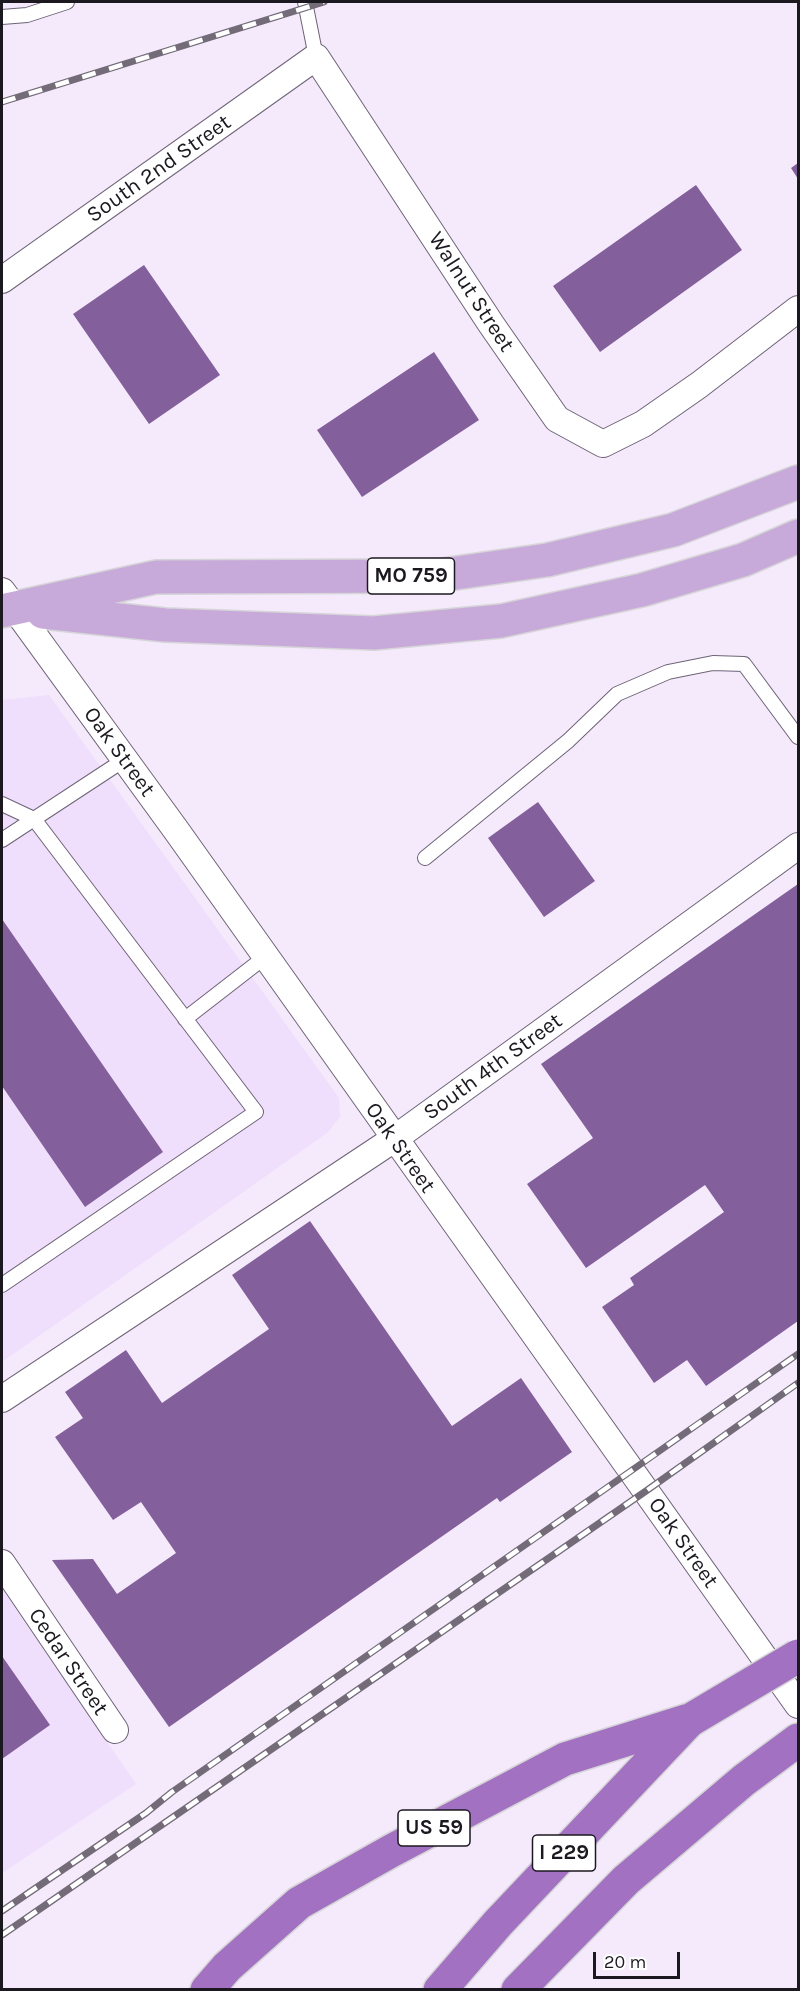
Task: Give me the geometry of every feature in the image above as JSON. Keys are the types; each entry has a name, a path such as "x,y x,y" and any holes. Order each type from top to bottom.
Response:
{"highway":[{"name":"I 229","path":"440,1989 498,1923 692,1719 798,1656"},
{"name":"US 59","path":"207,1989 227,1967 299,1903 392,1851 565,1759 692,1719"},
{"name":"I 229","path":"518,1989 626,1880 744,1780 798,1740"}],"main road":[{"name":"MO 759","path":"6,603 156,577 435,576 547,560 674,530 798,482"},
{"name":"MO 759","path":"6,603 165,625 374,633 501,621 642,590 743,560 798,536"}],"street":[{"name":"South 2nd Street","path":"2,280 316,57"},
{"name":"Walnut Street","path":"316,57 491,324 557,419 603,444 643,424 670,406 798,309"},
{"name":"Oak Street","path":"6,603 124,760 266,957 798,1705"},
{"name":"South 4th Street","path":"2,1399 394,1139 798,846"},
{"name":"Cedar Street","path":"2,1563 115,1730"}],"lane":[{"path":"2,17 27,15 67,2"},
{"path":"305,2 316,57"},
{"path":"425,858 568,741 617,694 668,672 713,663 744,664 798,737"},
{"path":"2,840 124,760"},
{"path":"2,804 34,819 256,1112 2,1285"},
{"path":"185,1019 266,957"}],"shaded area":[{"path":"49,695 339,1098 340,1117 327,1133 2,1362 2,700"},
{"path":"2,1589 136,1784 2,1873"}],"building":[{"path":"798,163 798,179 791,168"},
{"path":"696,185 742,250 600,352 553,286"},
{"path":"144,265 220,375 149,424 73,314"},
{"path":"434,352 479,420 362,497 317,430"},
{"path":"538,802 595,881 544,917 488,838"},
{"path":"798,884 798,1321 706,1386 687,1360 654,1383 602,1307 634,1285 630,1278 724,1212 705,1185 586,1268 527,1184 593,1138 541,1064"},
{"path":"2,919 163,1152 85,1207 2,1086"},
{"path":"310,1221 452,1426 521,1378 572,1452 500,1502 497,1498 169,1727 52,1560 93,1559 117,1594 176,1553 141,1502 113,1520 55,1437 83,1418 65,1392 126,1350 162,1403 269,1329 232,1275"},
{"path":"2,1656 50,1725 2,1759"}],"railway":[{"path":"2,102 324,2"},
{"path":"2,1911 146,1813 172,1792 798,1354"},
{"path":"2,1935 646,1491 798,1383"}]}
